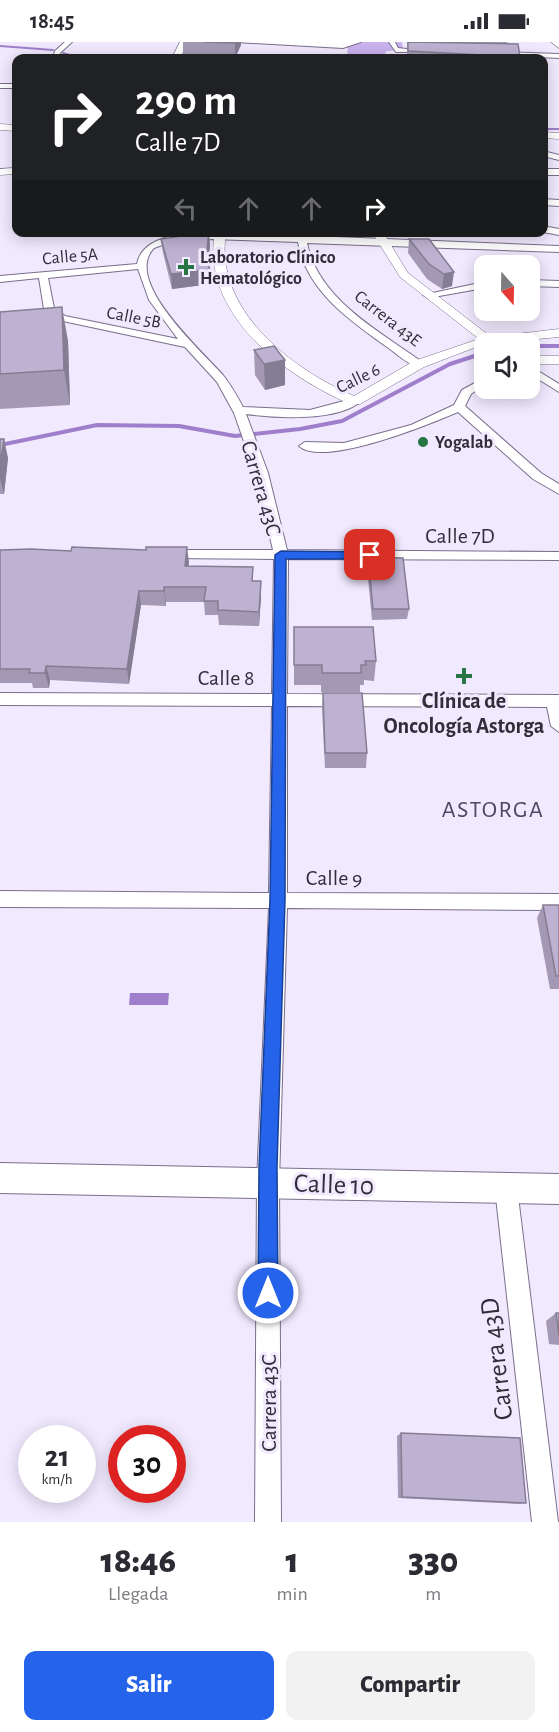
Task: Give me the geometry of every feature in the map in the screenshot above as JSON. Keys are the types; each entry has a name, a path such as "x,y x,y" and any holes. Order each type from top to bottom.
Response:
{"main road":[{"name":"Calle 10","path":"0,1178 559,1189"}],"street":[{"path":"57,54 69,42"},
{"path":"238,42 343,46 358,42"},
{"path":"392,42 394,49 399,51 441,52"},
{"path":"142,266 145,251 152,246 200,237"},
{"path":"220,237 220,264 227,289 246,321 269,348 333,392 355,402"},
{"path":"253,237 302,240 380,237 559,249"},
{"path":"380,237 404,275 479,333"},
{"name":"Carrera 43E","path":"302,240 302,253 312,273 327,291 352,315 418,364"},
{"name":"Calle 5A","path":"0,279 142,266"},
{"name":"Carrera 43C","path":"142,266 148,287 155,300 188,344 211,366 239,414 274,513 281,555 278,900 268,1182 268,1522"},
{"name":"Calle 5B","path":"43,275 50,309 62,318 188,344"},
{"path":"540,283 559,284"},
{"path":"428,295 474,287"},
{"name":"Calle 6","path":"540,336 559,333"},
{"name":"Calle 6","path":"239,414 305,416 329,411 355,402 418,364 474,347"},
{"path":"540,360 559,360"},
{"path":"540,376 559,389"},
{"path":"305,446 344,447 415,427 459,407 466,392 474,387"},
{"path":"459,407 537,476 559,490"},
{"name":"Calle 7D","path":"151,554 559,556"},
{"name":"Calle 8","path":"0,699 556,700"},
{"path":"556,700 559,726"},
{"name":"Calle 9","path":"0,899 559,902"},
{"name":"Carrera 43D","path":"506,1188 545,1522"}],"shaded area":[{"path":"355,42 402,42 403,50 386,51 385,54 347,54 348,46"},
{"path":"130,993 169,993 168,1005 129,1005"}],"building":[{"path":"408,42 518,44 520,54 464,54 408,51"},
{"path":"208,237 206,258 210,270 171,274 161,239"},
{"path":"409,239 429,239 454,272 444,274 429,264"},
{"path":"62,307 64,370 0,374 0,312"},
{"path":"274,346 285,360 264,364 254,350"},
{"path":"0,439 4,439 0,465"},
{"path":"72,547 146,550 146,547 187,547 185,566 253,567 252,581 261,581 259,612 218,610 218,601 204,601 206,587 164,587 164,591 139,591 127,669 46,666 45,673 29,673 30,669 0,669 0,550 71,551"},
{"path":"368,557 403,558 409,609 373,609"},
{"path":"294,627 373,627 376,661 365,661 366,665 361,665 361,673 322,673 322,665 294,665"},
{"path":"323,693 362,693 367,753 325,753"},
{"path":"543,905 559,905 559,976 556,976"},
{"path":"556,1313 559,1313 559,1336"},
{"path":"401,1433 520,1438 526,1503 402,1497"}],"waterway":[{"path":"0,46 53,50"},
{"path":"548,129 559,129"},
{"path":"540,346 559,346"},
{"path":"0,445 97,425 179,426 235,436 300,429 342,421 450,364 474,356"}],"place":[{"name":"Laboratorio Clínico Hematológico","path":"186,267"},
{"name":"Yogalab","path":"423,442"},
{"name":"Clínica de Oncología Astorga","path":"464,676"}],"district":[{"name":"ASTORGA","path":"493,809"}],"route":[{"path":"268,1293 268,1167 278,900 281,555 370,555"}]}
